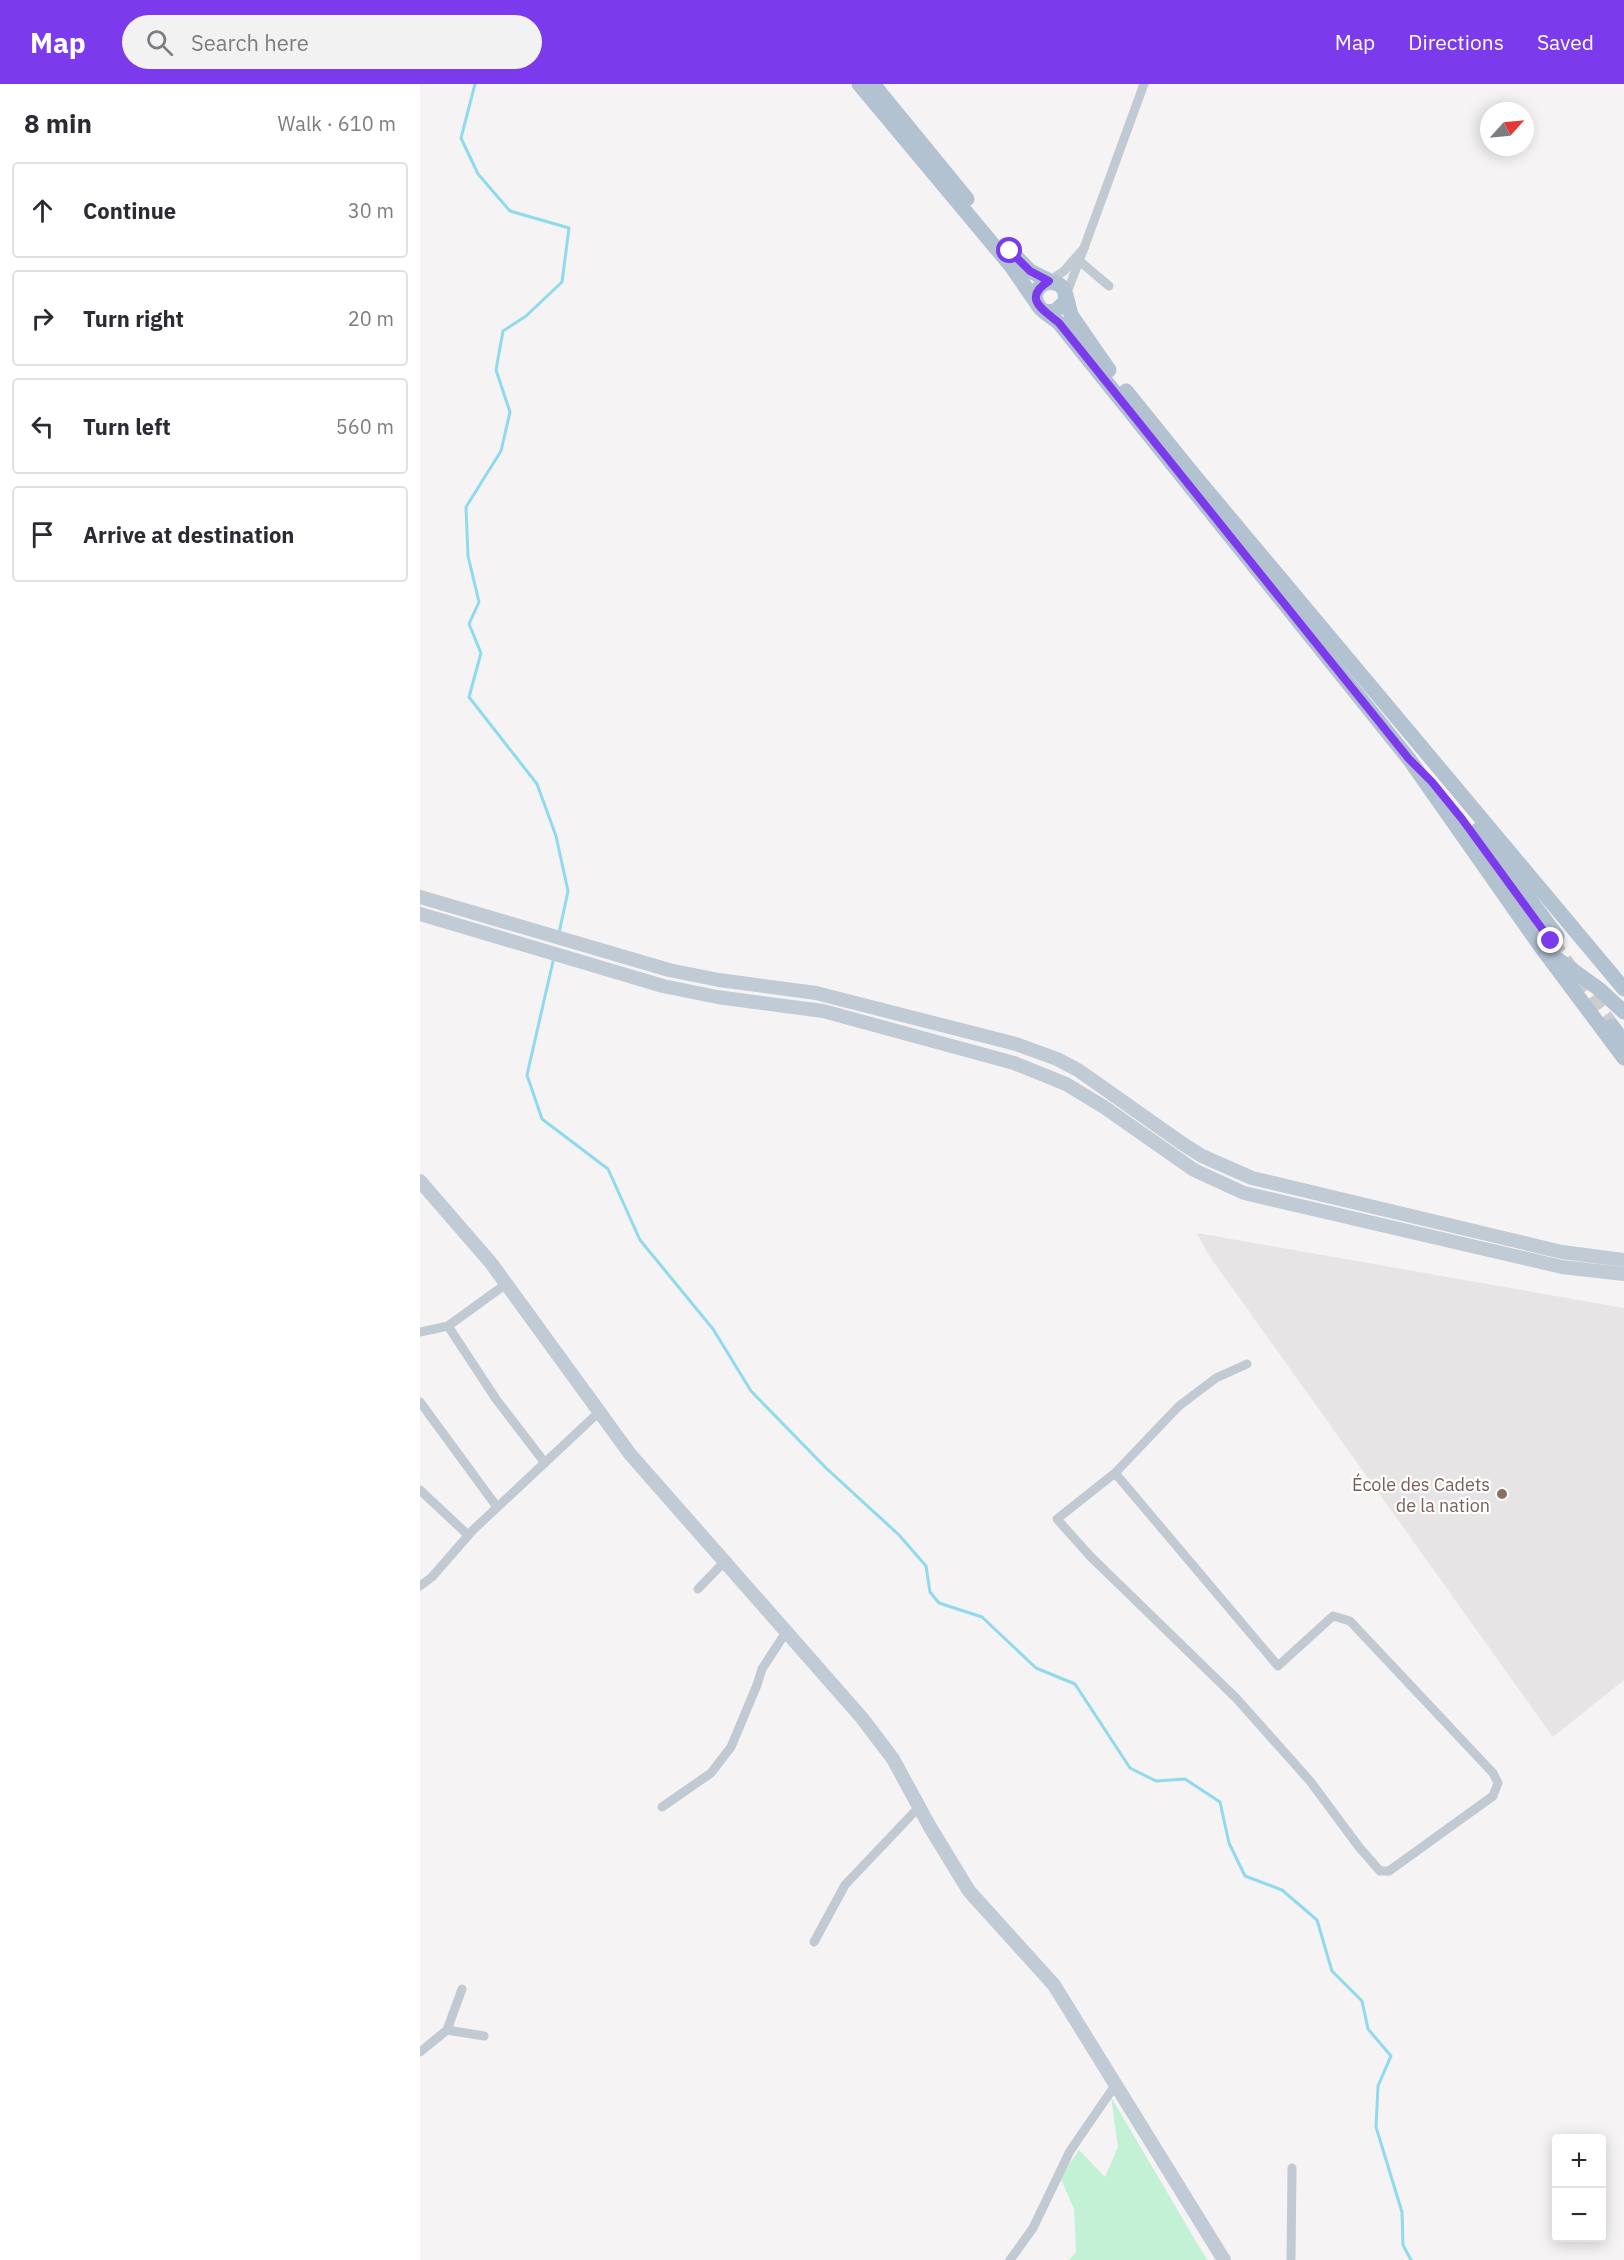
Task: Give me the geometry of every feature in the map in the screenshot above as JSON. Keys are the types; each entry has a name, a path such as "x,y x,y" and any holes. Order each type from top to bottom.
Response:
{"main road":[{"path":"859,84 1011,266 1041,308 1059,323 1409,759 1549,941 1599,989 1621,1018"},
{"path":"873,84 1010,251 1030,271 1057,289 1099,357 1193,474 1624,989"},
{"path":"1041,308 1054,312 1062,307 1057,289"},
{"path":"1041,308 1036,295 1037,290 1057,289"},
{"path":"1417,741 1431,766 1549,941 1624,1058"},
{"path":"1573,930 1602,978 1621,1018 1624,1042"}],"street":[{"path":"1057,289 1084,248 1144,84"},
{"path":"1057,289 1064,271 1077,259"},
{"path":"1077,259 1109,286"},
{"path":"420,897 693,976 816,993 1016,1044 1057,1059 1078,1070 1182,1144 1202,1156 1252,1178 1562,1252 1624,1260"},
{"path":"420,914 663,986 717,997 811,1009 1036,1070 1066,1084 1104,1107 1194,1170 1244,1193 1562,1267 1624,1274"},
{"path":"420,1181 460,1226 506,1284 630,1454 862,1718 887,1751 969,1891 1054,1985 1224,2260"},
{"path":"420,1332 448,1326 506,1284"},
{"path":"448,1326 496,1399 545,1463"},
{"path":"1115,1473 1278,1666 1333,1616 1350,1621 1493,1773 1498,1783 1493,1796 1389,1871 1380,1871 1311,1781 1236,1698 1090,1556 1058,1519 1115,1473 1179,1406 1216,1378 1247,1364"},
{"path":"420,1402 497,1507"},
{"path":"422,1581 598,1413"},
{"path":"420,1490 468,1535"},
{"path":"698,1588 724,1562"},
{"path":"662,1807 711,1773 731,1747 762,1669 786,1632"},
{"path":"814,1942 844,1885 919,1807"},
{"path":"420,2052 447,2030 462,1989"},
{"path":"447,2030 484,2036"},
{"path":"1010,2260 1032,2228 1070,2151 1116,2084"},
{"path":"1291,2260 1292,2168"}],"shaded area":[{"name":"École des Cadets de la nation","path":"1197,1233 1624,1308 1624,1680 1553,1737 1208,1254"}],"green space":[{"path":"1111,2097 1207,2260 1069,2260 1076,2252 1074,2209 1060,2177 1079,2150 1105,2177 1118,2147"}],"waterway":[{"path":"475,84 461,138 478,174 510,211 569,228 562,282 526,316 503,331 496,370 510,412 501,451 466,507 468,556 479,602 469,624 481,653 469,697 537,784 556,836 568,891 559,933"},
{"path":"554,957 527,1075 542,1119 608,1169 640,1240 713,1329 751,1391 826,1468 899,1535 926,1566 930,1592 939,1603 982,1617 1036,1668 1075,1684 1130,1768 1156,1781 1185,1779 1220,1802 1229,1843 1245,1876 1282,1890 1317,1920 1332,1971 1362,2001 1368,2029 1391,2056 1378,2086 1376,2127 1402,2212 1403,2245 1411,2260"}],"tunnel":[{"path":"1551,941 1612,1026"}],"place":[{"name":"École des Cadets de la nation","path":"1502,1494"}],"route":[{"path":"1010,251 1030,271 1049,281 1037,290 1036,300 1041,309 1059,323 1409,759 1423,771 1462,819 1551,941"}]}
